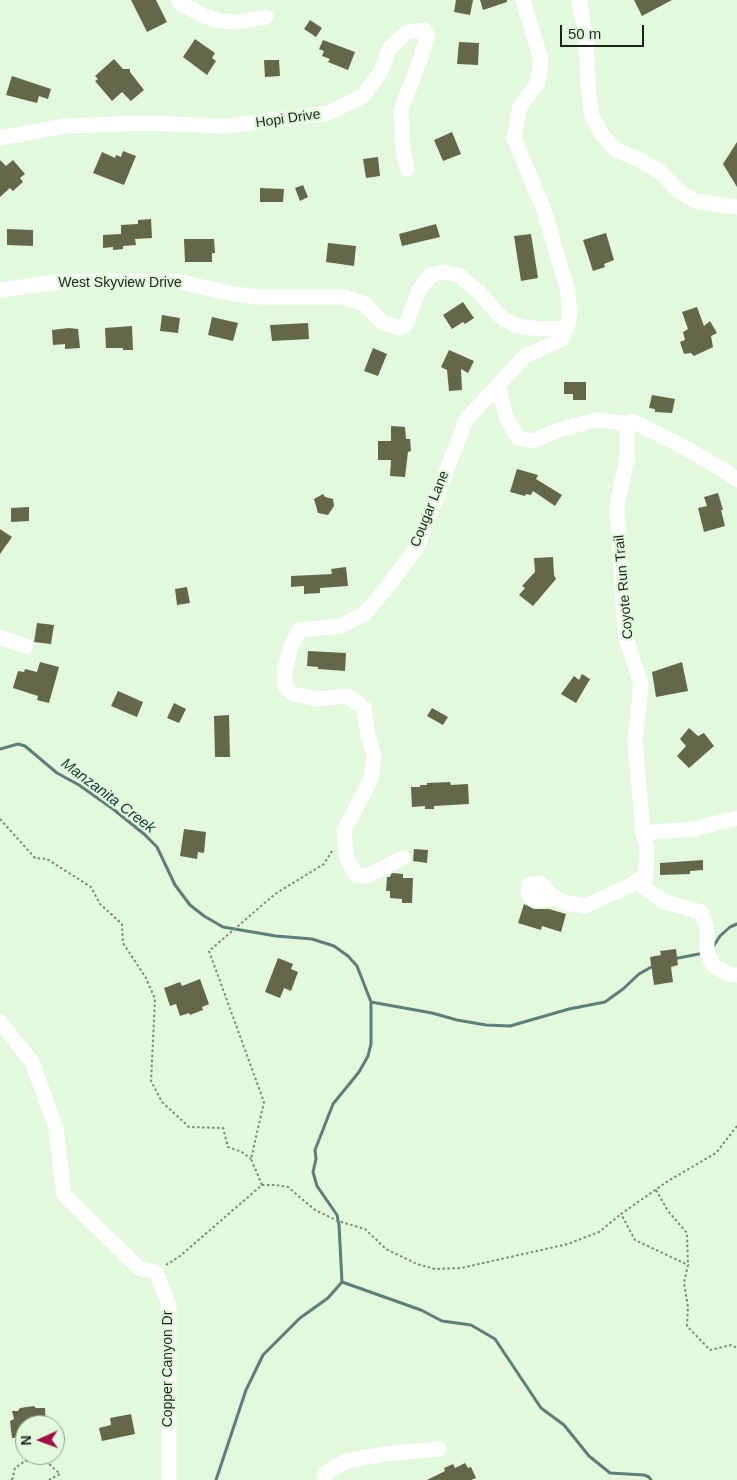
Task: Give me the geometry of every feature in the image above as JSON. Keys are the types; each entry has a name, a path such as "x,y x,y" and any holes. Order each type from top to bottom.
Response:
{"street":[{"path":"179,0 180,3 204,16 221,21 237,22 266,17"},
{"path":"524,0 541,60 538,82 520,107 514,138 544,210 567,290 570,311 567,328"},
{"path":"579,0 586,38 588,86 592,116 603,136 616,150 638,159 660,172 679,191 695,201 737,206"},
{"name":"Hopi Drive","path":"0,138 65,126 144,123 227,126 328,113 363,96 380,73 390,48 407,32 424,30 427,35 420,60 401,110 403,148 407,169"},
{"name":"West Skyview Drive","path":"0,290 65,281 176,281 234,294 259,297 343,297 365,304 383,323 401,328 406,324 419,290 431,275 443,272 460,276 481,294 500,316 514,325 538,329 567,328"},
{"name":"Cougar Lane","path":"344,831 371,779 374,756 368,735 364,708 346,696 318,698 293,694 285,686 285,669 291,647 299,630 341,626 364,614 384,591 417,547 466,420 525,356 561,340 567,328"},
{"path":"498,384 506,418 518,438 533,441 559,430 595,420 629,422 682,446 737,480"},
{"name":"Coyote Run Trail","path":"629,422 627,458 617,506 625,635 641,684 635,741 643,833 647,848 646,874"},
{"path":"0,637 26,646"},
{"path":"643,833 694,829 737,818"},
{"path":"344,831 347,859 356,875 366,876 403,858"},
{"path":"554,897 566,903 585,906 631,885 646,874"},
{"path":"646,874 645,888 665,902 701,912 707,928 707,952 713,966 728,974 737,976"},
{"path":"0,1022 32,1062 35,1070 56,1128 64,1195 139,1268 156,1272"},
{"name":"Copper Canyon Dr","path":"156,1272 169,1305 169,1480"},
{"path":"324,1480 326,1473 346,1461 384,1454 439,1449"}],"path":[{"path":"0,819 35,858 47,859 91,887 100,904 122,924 123,943 146,978 155,999 151,1081 162,1102 189,1127 223,1128 228,1148 242,1152 252,1159"},
{"path":"262,1185 252,1159 264,1102 209,951 275,894 324,864 344,831"},
{"path":"156,1272 180,1256 262,1185 288,1187 315,1210 338,1221 365,1229 386,1249 417,1264 436,1269 461,1268 568,1244 599,1232 656,1190 716,1153 737,1126"},
{"path":"656,1190 668,1211 687,1233 688,1265 684,1283 688,1306 688,1326 710,1350 731,1345 737,1348"},
{"path":"621,1214 635,1240 688,1265"},
{"path":"12,1480 15,1468 25,1461 46,1461 60,1474 49,1480"}],"building":[{"path":"131,0 156,0 167,22 147,32"},
{"path":"456,0 473,0 470,15 454,12"},
{"path":"480,0 507,0 507,2 483,10"},
{"path":"634,0 672,0 642,16"},
{"path":"310,20 322,28 316,37 304,29"},
{"path":"195,39 215,53 212,58 216,61 207,75 183,57"},
{"path":"323,40 355,52 348,70 328,62 330,59 322,56 324,51 319,49"},
{"path":"459,42 479,43 478,65 457,64"},
{"path":"114,59 123,69 130,69 130,72 144,90 131,101 122,92 112,101 95,81 98,79 95,76"},
{"path":"264,60 279,60 280,76 265,77"},
{"path":"12,76 51,89 48,99 39,96 37,103 6,95"},
{"path":"452,132 461,154 443,161 434,140"},
{"path":"737,142 737,187 723,164"},
{"path":"123,151 136,156 124,185 93,173 102,152 115,158 116,155 121,157"},
{"path":"378,157 380,176 366,178 363,159"},
{"path":"0,160 6,166 13,160 25,174 20,178 23,182 13,191 10,188 0,197"},
{"path":"303,185 308,197 300,201 295,188"},
{"path":"260,188 284,189 283,202 260,202"},
{"path":"151,219 152,238 135,239 136,245 123,246 123,249 103,248 103,235 121,234 121,225 138,224 138,220"},
{"path":"436,224 440,237 402,246 399,234"},
{"path":"7,229 33,230 33,246 7,245"},
{"path":"606,233 614,260 604,264 605,267 593,271 583,240"},
{"path":"531,234 538,278 521,281 514,236"},
{"path":"184,239 214,239 215,253 212,253 212,262 185,262"},
{"path":"328,243 356,246 354,266 326,262"},
{"path":"463,302 474,318 452,329 443,315"},
{"path":"697,307 704,326 710,321 717,333 711,336 713,347 694,356 691,353 684,354 680,342 685,340 683,332 688,329 682,312"},
{"path":"162,315 180,318 178,333 160,331"},
{"path":"212,317 238,323 233,341 208,335"},
{"path":"308,323 309,339 272,341 270,325"},
{"path":"132,326 133,350 106,348 105,328"},
{"path":"78,329 80,348 65,349 65,344 53,345 52,330"},
{"path":"373,348 387,354 378,376 364,371"},
{"path":"449,350 474,361 468,373 461,369 462,390 449,391 447,370 441,367"},
{"path":"564,382 586,382 586,400 573,400 573,394 564,394"},
{"path":"652,395 675,399 672,413 655,412 655,409 649,408"},
{"path":"391,426 405,427 406,439 410,439 411,451 408,452 405,477 390,476 391,460 378,460 378,441 391,441"},
{"path":"517,469 538,475 536,479 562,495 555,506 533,491 531,495 526,494 525,496 510,492"},
{"path":"718,493 725,526 704,532 698,508 707,506 704,497"},
{"path":"323,494 325,497 333,499 334,506 328,515 318,513 314,499"},
{"path":"29,507 29,521 11,522 11,508"},
{"path":"0,529 12,537 0,554"},
{"path":"553,557 556,579 533,606 519,595 525,588 522,586 535,572 534,558"},
{"path":"346,567 348,586 320,588 320,593 304,594 304,586 291,587 291,576 332,574 331,569"},
{"path":"187,587 190,603 177,605 175,589"},
{"path":"37,623 54,625 51,644 34,642"},
{"path":"308,651 346,653 345,671 318,669 318,667 307,666"},
{"path":"40,662 59,667 49,703 37,700 38,696 13,688 18,671 24,672 25,669 37,672"},
{"path":"682,662 688,691 656,697 652,672"},
{"path":"582,674 590,679 576,703 561,694 574,676 579,680"},
{"path":"118,691 143,702 137,717 111,706"},
{"path":"174,703 186,709 179,723 167,718"},
{"path":"432,708 448,717 443,725 427,716"},
{"path":"229,715 230,757 215,757 214,716"},
{"path":"689,728 698,736 704,733 714,746 689,768 677,756 686,746 680,739"},
{"path":"450,782 451,785 468,784 469,804 434,806 434,809 425,809 425,806 412,807 411,787 420,787 420,785 427,785 427,783"},
{"path":"184,829 206,832 204,853 198,852 197,859 180,856"},
{"path":"414,849 428,850 427,863 413,861"},
{"path":"703,860 703,870 690,871 690,874 660,875 660,863"},
{"path":"393,873 403,874 403,878 413,878 412,903 402,903 402,899 390,898 390,891 386,891 387,877 390,877"},
{"path":"524,904 534,909 549,909 566,914 561,932 542,926 541,930 518,923"},
{"path":"676,949 678,965 671,967 673,982 654,985 650,957 661,955 660,951"},
{"path":"278,958 293,964 291,969 298,972 291,991 284,988 280,998 265,992"},
{"path":"200,979 209,1004 202,1007 203,1010 190,1015 189,1013 180,1016 176,1004 170,1006 164,988 180,982 182,986"},
{"path":"34,1406 36,1408 45,1408 45,1415 15,1415 15,1438 12,1438 10,1421 14,1419 12,1411 18,1411 20,1408"},
{"path":"131,1414 135,1434 102,1441 99,1428 111,1425 110,1418"},
{"path":"465,1463 468,1468 471,1467 476,1478 471,1480 427,1480 445,1471 444,1468 453,1464 455,1468"}],"waterway":[{"name":"Manzanita Creek","path":"0,749 18,744 25,746 57,773 79,785 144,834 157,847 175,885 190,905 204,916 223,927 276,936 312,939 334,946 348,956 357,966 371,1002 371,1044 368,1056 359,1072 333,1104 315,1150 316,1159 313,1172 317,1186 337,1215 342,1282 328,1298 300,1318 263,1355 246,1390 216,1480"},
{"path":"713,947 720,936 730,927 737,924"},
{"path":"673,959 704,953"},
{"path":"371,1002 432,1013 457,1020 486,1025 510,1026 569,1009 605,1002 639,974 653,966"},
{"path":"342,1282 421,1310 442,1321 471,1325 495,1339 541,1408 564,1425 589,1456 610,1473 644,1475 651,1480"}]}
